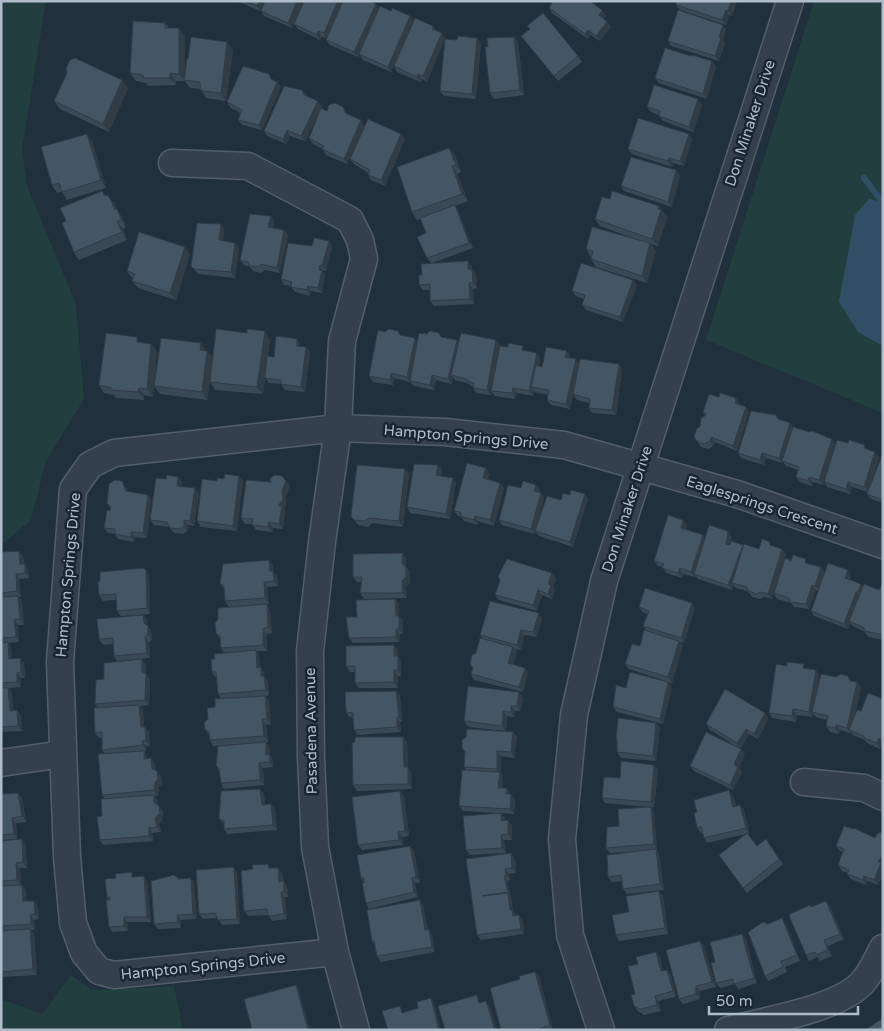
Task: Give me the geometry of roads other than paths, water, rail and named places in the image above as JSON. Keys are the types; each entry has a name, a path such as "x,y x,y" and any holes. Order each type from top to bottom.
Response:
{"street":[{"name":"Don Minaker Drive","path":"601,1030 570,935 562,839 574,715 604,581 790,1"},
{"name":"Pasadena Avenue","path":"172,163 248,166 350,220 360,240 364,259 342,341 338,428 322,542 310,651 315,847 335,952 356,1030"},
{"name":"Hampton Springs Drive","path":"335,952 114,975 98,972 84,953 73,922 66,857 60,662 74,489 90,465 114,453 338,428 445,432 564,445 640,466"},
{"name":"Eaglesprings Crescent","path":"640,466 737,494 883,545"},
{"path":"1,763 63,754"},
{"path":"804,782 864,788 883,797"},
{"path":"728,1030 813,1008 846,996 862,983 883,948"}],"water":[{"path":"869,199 883,202 883,346 858,332 839,302 855,215"}],"waterway":[{"path":"864,178 883,203"}]}
